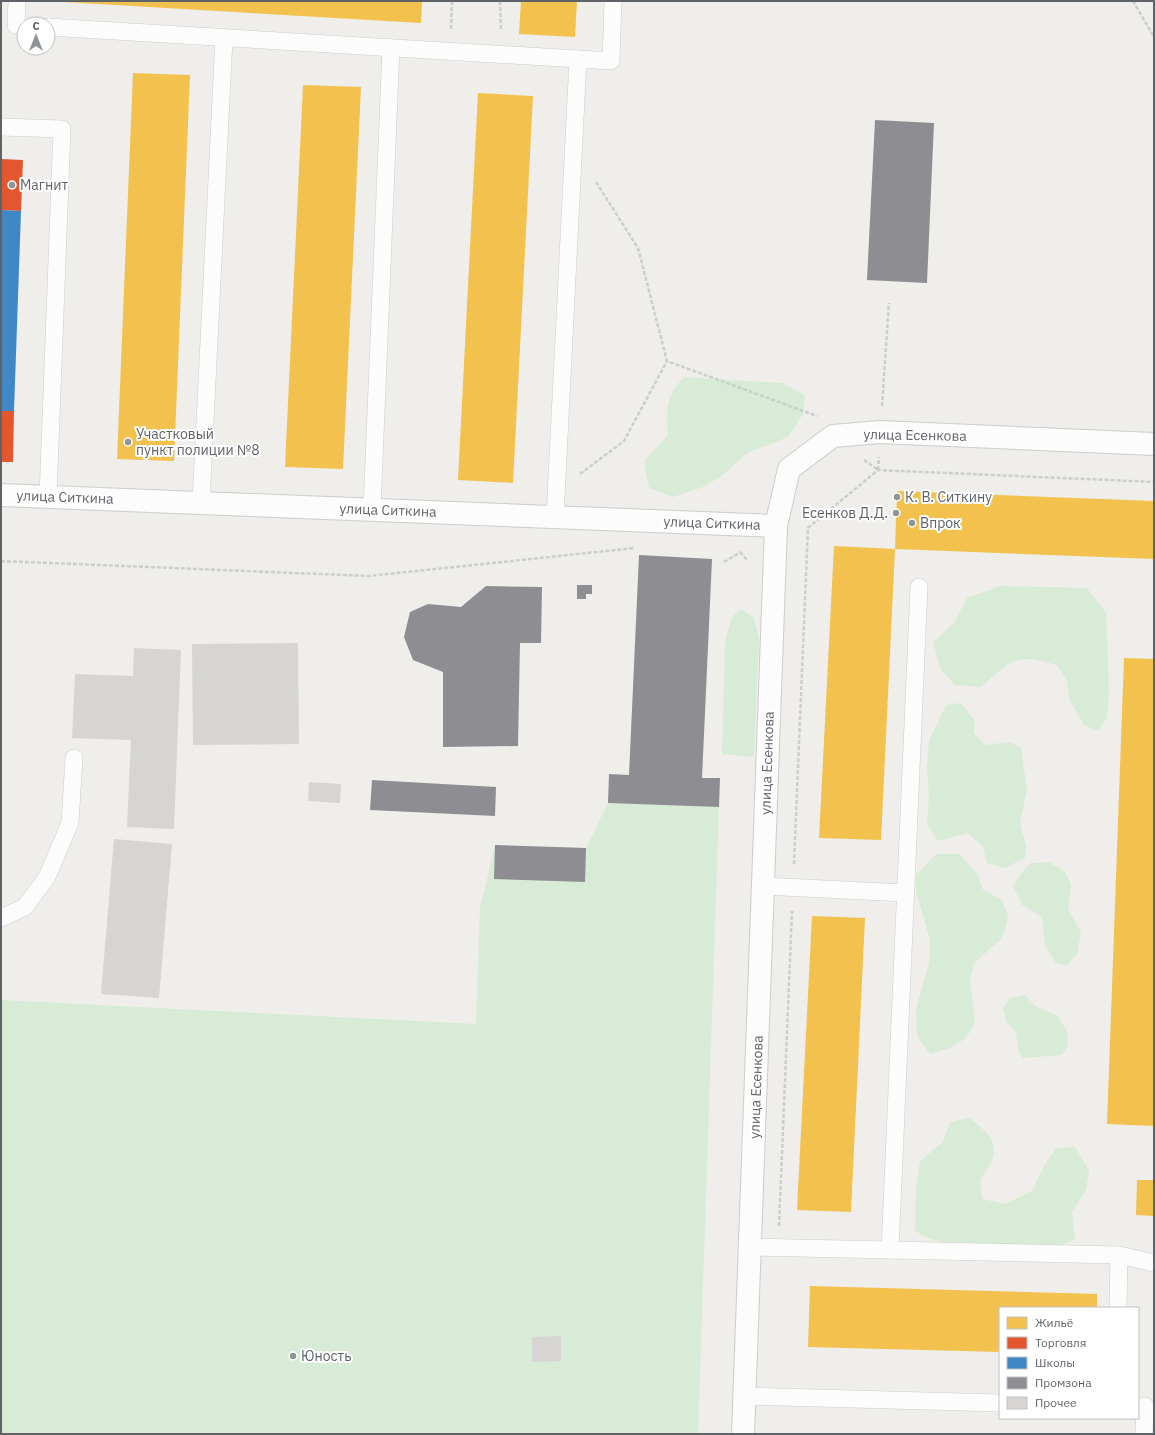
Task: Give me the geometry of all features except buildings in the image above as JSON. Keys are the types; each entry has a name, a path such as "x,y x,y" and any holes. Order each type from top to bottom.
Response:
{"street":[{"name":"улица Есенкова","path":"743,1434 776,526 789,469 833,436 880,432 1154,444"},
{"name":"улица Ситкина","path":"1,495 776,526"}],"lane":[{"path":"14,25 17,1"},
{"path":"56,28 610,61 613,1"},
{"path":"201,503 224,38"},
{"path":"372,509 392,48"},
{"path":"555,517 578,59"},
{"path":"1,127 62,129 48,497"},
{"path":"890,1250 919,588"},
{"path":"1,918 25,907 47,877 70,823 74,758"},
{"path":"763,886 905,893"},
{"path":"750,1247 1119,1255 1154,1263"},
{"path":"1118,1307 1119,1255"},
{"path":"744,1396 999,1403"},
{"path":"1144,1434 1146,1407"}],"path":[{"path":"500,1 502,55"},
{"path":"1133,1 1154,37"},
{"path":"556,493 624,441 667,361 638,248 595,180"},
{"path":"778,1248 808,528 878,470 889,303"},
{"path":"667,361 815,414 833,436 878,470 1154,482"},
{"path":"1,562 369,576 639,547"},
{"path":"733,552 741,552"},
{"path":"741,552 774,592 805,594"},
{"path":"724,562 741,552"}],"green space":[{"path":"684,377 782,383 805,395 803,414 788,437 747,453 723,475 703,487 673,497 649,488 644,461 668,435 668,403 674,390"},
{"path":"1000,586 1087,588 1106,613 1109,691 1107,718 1098,731 1084,725 1070,701 1067,681 1057,665 1031,659 1015,661 1000,670 981,687 955,685 941,670 933,642 954,623 967,598"},
{"path":"741,609 754,618 759,638 754,757 722,754 725,642 732,617"},
{"path":"961,703 975,721 974,733 985,745 1010,742 1021,748 1027,789 1020,823 1026,846 1025,858 1005,868 987,863 983,847 968,833 938,841 927,824 929,798 927,766 929,741 946,705"},
{"path":"608,803 719,807 698,1434 1,1434 1,1000 476,1024 480,908 495,845 586,848"},
{"path":"936,854 959,854 978,875 983,890 1002,900 1008,916 1005,929 1000,940 974,963 970,979 975,1023 966,1038 950,1048 930,1054 917,1036 916,1009 929,964 930,940 916,891 916,875"},
{"path":"1049,862 1065,872 1071,884 1068,909 1081,932 1077,954 1067,965 1056,963 1045,946 1042,917 1022,905 1013,886 1023,871 1031,863"},
{"path":"1025,995 1035,1006 1058,1016 1067,1032 1068,1045 1062,1055 1023,1058 1018,1051 1016,1033 1006,1021 1003,1008 1010,998"},
{"path":"969,1118 986,1132 994,1146 992,1161 980,1180 982,1199 1005,1204 1032,1191 1044,1166 1056,1148 1075,1147 1089,1170 1086,1190 1072,1212 1075,1239 1062,1245 1007,1247 963,1246 927,1238 915,1230 916,1186 920,1161 943,1142 950,1122"}],"place":[{"name":"Магнит","path":"12,185"},
{"name":"Участковый пункт полиции №8","path":"128,442"},
{"name":"К. В. Ситкину","path":"897,497"},
{"name":"Есенков Д.Д.","path":"896,513"},
{"name":"Впрок","path":"912,523"},
{"name":"Юность","path":"293,1356"}]}
